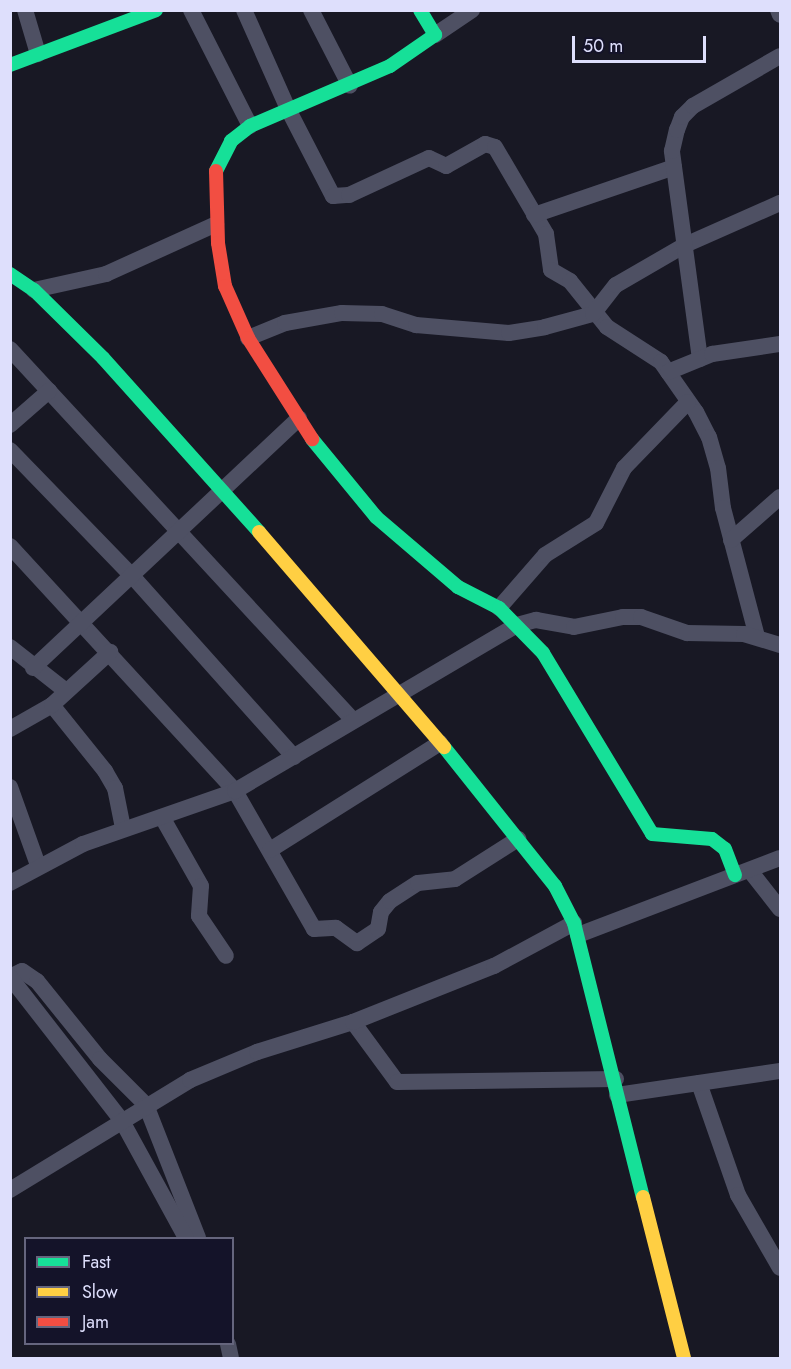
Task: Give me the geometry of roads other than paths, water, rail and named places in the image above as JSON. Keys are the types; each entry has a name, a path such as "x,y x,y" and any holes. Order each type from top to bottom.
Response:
{"street":[{"path":"25,10 38,54"},
{"path":"10,65 156,10"},
{"path":"191,10 250,126"},
{"path":"244,10 288,110 333,196 349,195 429,158 446,166 491,144 548,240 551,270 570,281 593,314 626,340 645,349 668,372 709,437 731,540 757,637"},
{"path":"311,10 350,86"},
{"path":"420,10 435,35"},
{"path":"472,10 390,66 350,86 250,126 231,141 218,161 214,183 216,224 225,286 248,338 321,453 376,517 458,587 499,608 543,653 651,834 698,835 712,839 725,849 743,874 780,909"},
{"path":"778,10 780,15"},
{"path":"700,359 672,151 682,117 780,56"},
{"path":"534,215 674,166"},
{"path":"248,338 285,323 342,313 382,314 416,325 509,333 593,314 616,285 685,245 780,203"},
{"path":"34,290 106,274 216,224"},
{"path":"10,273 34,290 103,358 399,691 555,886 576,929 684,1359"},
{"path":"668,372 700,359 780,344"},
{"path":"10,350 353,720"},
{"path":"10,425 49,391"},
{"path":"499,608 544,555 596,524 624,468 688,402"},
{"path":"33,668 134,578 298,418"},
{"path":"10,450 134,578 294,757"},
{"path":"731,540 780,497"},
{"path":"10,546 84,622 235,791 270,850 308,924 320,931 336,928 357,943 378,929 381,912 390,901 418,883 455,879 518,839"},
{"path":"10,883 38,865 123,828 235,791 399,691 517,625 536,620 574,627 623,617 641,617 687,633 757,637 780,645"},
{"path":"10,647 33,668 66,692"},
{"path":"10,729 52,705 110,652"},
{"path":"52,705 105,771 115,788 123,828"},
{"path":"270,850 440,743"},
{"path":"10,788 38,865"},
{"path":"162,817 201,886 199,915 226,956"},
{"path":"10,1190 190,1080 257,1052 353,1022 494,966 576,929 743,874 780,858"},
{"path":"185,1237 122,1121 11,977 28,972 100,1059 146,1105 197,1237"},
{"path":"353,1022 397,1082 616,1087 699,1083 780,1071"},
{"path":"699,1083 738,1195 780,1268"}]}
